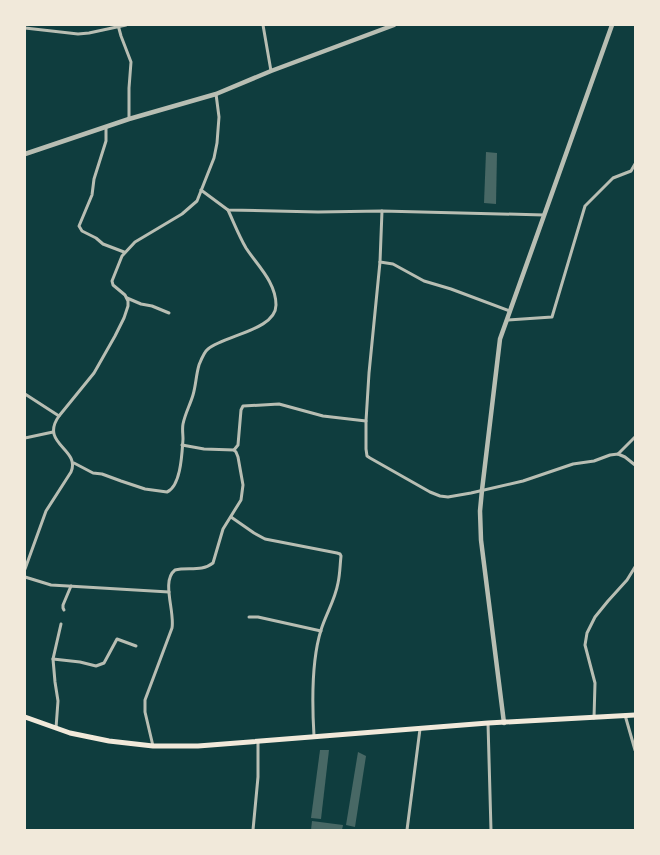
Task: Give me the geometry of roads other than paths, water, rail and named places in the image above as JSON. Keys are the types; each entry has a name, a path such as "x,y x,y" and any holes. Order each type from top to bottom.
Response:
{"main road":[{"path":"25,717 70,733 109,741 153,746 198,746 488,723 635,715"}],"street":[{"path":"25,28 78,34 126,25"},
{"path":"264,25 271,71"},
{"path":"25,154 129,119 216,94 271,71 394,25"},
{"path":"504,723 481,540 480,511 500,339 612,25"},
{"path":"119,26 131,62 129,119"},
{"path":"169,313 126,298 114,287 112,282 124,252 135,242 182,214 197,201 214,158 217,143 219,116 216,94"},
{"path":"106,128 106,140 94,179 92,195 79,226 82,231 96,238 102,244 124,252"},
{"path":"507,320 552,317 585,206 613,178 631,171 635,164"},
{"path":"126,298 128,303 127,311 115,336 94,373 54,423 53,432 55,438 74,463 93,473 166,492 173,488 180,467 183,424 205,352 208,348 219,342 265,323 272,317 276,305 270,285 263,271 247,249 228,210 201,190"},
{"path":"228,210 544,215"},
{"path":"382,211 380,262 366,420 367,456 440,496 456,496 523,481 573,464 594,461 610,455 618,454 626,457 635,465"},
{"path":"380,262 393,264 424,280 510,311"},
{"path":"25,394 59,416"},
{"path":"234,450 238,445 241,410 244,406 278,404 323,416 366,420"},
{"path":"25,438 53,432"},
{"path":"618,454 635,437"},
{"path":"182,445 204,449 234,450"},
{"path":"153,746 145,712 145,700 172,628 169,592 170,577 175,570 203,568 213,563 223,529 241,500 243,485 238,457 234,450"},
{"path":"25,569 46,511 71,472 74,463"},
{"path":"231,517 265,539 340,554 341,556 338,584 321,631 315,663 312,695 314,736"},
{"path":"594,718 595,683 585,645 587,633 595,617 627,580 635,567"},
{"path":"25,577 51,585 169,592"},
{"path":"64,610 63,605 71,586"},
{"path":"249,617 258,617 321,631"},
{"path":"56,728 58,701 53,659 61,624"},
{"path":"53,659 96,666 104,663 117,640 136,646"},
{"path":"625,715 635,750"},
{"path":"488,723 491,830"},
{"path":"407,830 420,729"},
{"path":"253,830 258,777 258,741"}]}
